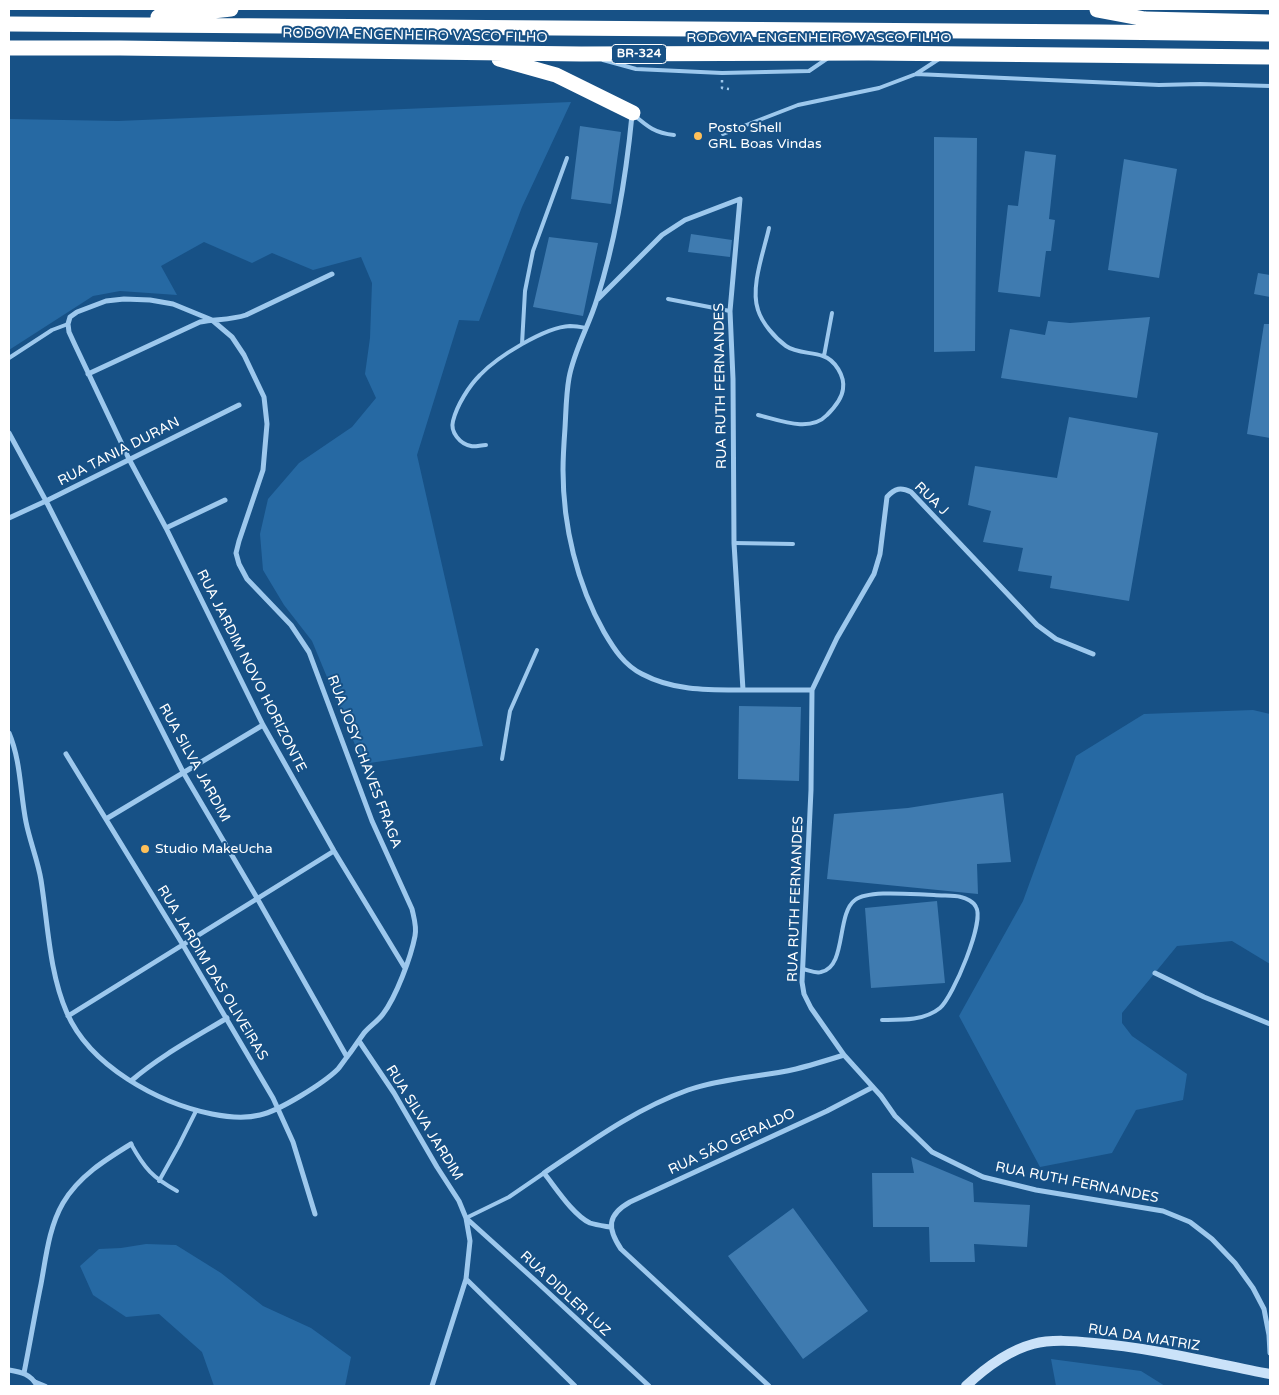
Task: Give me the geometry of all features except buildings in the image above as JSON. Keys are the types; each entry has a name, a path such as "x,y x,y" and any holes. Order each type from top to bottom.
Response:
{"highway":[{"path":"117,24 165,16 231,9"},
{"path":"1094,9 1145,19 1270,22"},
{"name":"RODOVIA ENGENHEIRO VASCO FILHO","path":"9,24 1270,34"},
{"name":"RODOVIA ENGENHEIRO VASCO FILHO","path":"9,48 581,54 835,53 1270,57"},
{"path":"453,53 499,58 556,75 633,113"}],"street":[{"name":"RUA RUTH FERNANDES","path":"633,113 617,223 597,300 574,357 569,380 563,471 572,551 594,615 622,660 641,674 667,685 699,690 812,690 812,790 802,982 804,994 811,1008 844,1055 873,1087 895,1116 932,1152 983,1177 1036,1190 1163,1211 1190,1222 1212,1239 1235,1263 1253,1288 1264,1309 1269,1335 1270,1354"},
{"name":"RUA RUTH FERNANDES","path":"597,300 662,235 685,220 740,199 730,312 733,379 734,543 743,690"},
{"path":"88,374 200,322 233,320 332,274"},
{"path":"68,324 70,317 76,312 106,301 124,299 150,300 173,304 212,320"},
{"name":"RUA JOSY CHAVES FRAGA","path":"9,733 18,757 26,823 40,877 58,988 76,1032 93,1051 131,1081 152,1094 196,1111 240,1118 260,1115 278,1108 320,1083 337,1069 391,1002 405,968 415,936 416,924 412,909 372,821 315,665 300,637 248,579 239,564 236,554 239,541 263,470 267,424 264,397 244,355 232,337 212,320"},
{"name":"RUA JARDIM NOVO HORIZONTE","path":"68,324 69,332 129,459 166,528 263,726 334,850 405,968"},
{"name":"RUA TANIA DURAN","path":"9,518 239,405"},
{"name":"RUA SILVA JARDIM","path":"9,433 46,501 183,772 347,1057"},
{"name":"RUA J","path":"812,690 837,638 874,574 880,554 887,496 897,489 903,488 911,492 1037,625 1056,639 1093,654"},
{"path":"166,528 225,500"},
{"path":"106,819 263,726"},
{"name":"RUA JARDIM DAS OLIVEIRAS","path":"66,754 227,1018 278,1108 293,1142 315,1214"},
{"path":"68,1016 334,850"},
{"path":"1155,973 1204,997 1270,1024"},
{"path":"131,1081 144,1069 227,1018"},
{"name":"RUA SILVA JARDIM","path":"359,1041 394,1093 437,1167 460,1201 466,1218"},
{"path":"769,1386 620,1249 610,1227 590,1223 580,1216 544,1174 622,1121 654,1104 689,1090 748,1076 797,1069 844,1055"},
{"name":"RUA SÃO GERALDO","path":"610,1227 612,1217 625,1205 827,1111 873,1087"},
{"path":"24,1373 45,1261 56,1217 63,1203 87,1174 131,1144"},
{"path":"432,1386 466,1279 470,1241 466,1218"},
{"name":"RUA DIDLER LUZ","path":"466,1218 649,1386"},
{"path":"466,1279 574,1386"},
{"name":"RUA DA MATRIZ","path":"966,1386 989,1365 1010,1353 1033,1344 1056,1341 1111,1344 1270,1374"},
{"path":"9,1370 24,1373 35,1384"}],"lane":[{"path":"581,54 636,69 722,73 808,71 835,53"},
{"path":"722,134 798,105 878,88 916,74 947,54"},
{"path":"916,74 1159,85 1270,86"},
{"path":"633,113 650,128 662,134 674,135"},
{"path":"522,344 525,291 533,250 566,158"},
{"path":"758,415 810,424 825,418 836,406 843,390 841,375 834,362 824,356 787,347 768,329 758,310 755,292 770,228"},
{"path":"668,299 730,312"},
{"path":"824,356 832,313"},
{"path":"9,358 52,330 68,324"},
{"path":"486,445 472,447 461,442 454,432 452,422 461,402 479,376 496,360 522,344 553,330 569,326 586,328"},
{"path":"734,543 793,544"},
{"path":"502,759 510,711 537,650"},
{"path":"803,968 819,973 827,970 833,963 840,946 848,910 856,900 868,896 898,893 961,897 971,901 978,913 976,932 949,996 941,1007 921,1017 905,1020 882,1020"},
{"path":"160,1181 196,1111"},
{"path":"131,1144 146,1169 160,1181 177,1191"},
{"path":"466,1218 508,1197 544,1174"},
{"path":"35,1384 46,1386"}],"path":[{"path":"722,73 722,88 730,89"}],"shaded area":[{"path":"571,102 522,207 479,321 459,320 417,455 483,746 363,764 312,641 284,605 263,570 260,534 268,499 299,463 352,427 376,398 365,374 370,338 372,283 361,257 313,270 272,253 252,263 204,242 161,266 177,295 120,291 93,296 9,350 9,119 118,121"},
{"path":"1253,710 1270,714 1270,964 1232,941 1177,946 1122,1013 1122,1023 1132,1036 1187,1074 1183,1100 1136,1110 1112,1153 1040,1167 959,1016 1023,901 1076,756 1144,714"},
{"path":"146,1244 176,1245 221,1273 263,1306 311,1328 351,1357 345,1386 214,1386 202,1352 159,1314 126,1317 93,1295 80,1266 99,1249"},
{"path":"1051,1359 1141,1371 1165,1386 1056,1386"}],"place":[{"name":"Posto Shell GRL Boas Vindas","path":"698,136"},
{"name":"Studio MakeUcha","path":"145,849"}]}
